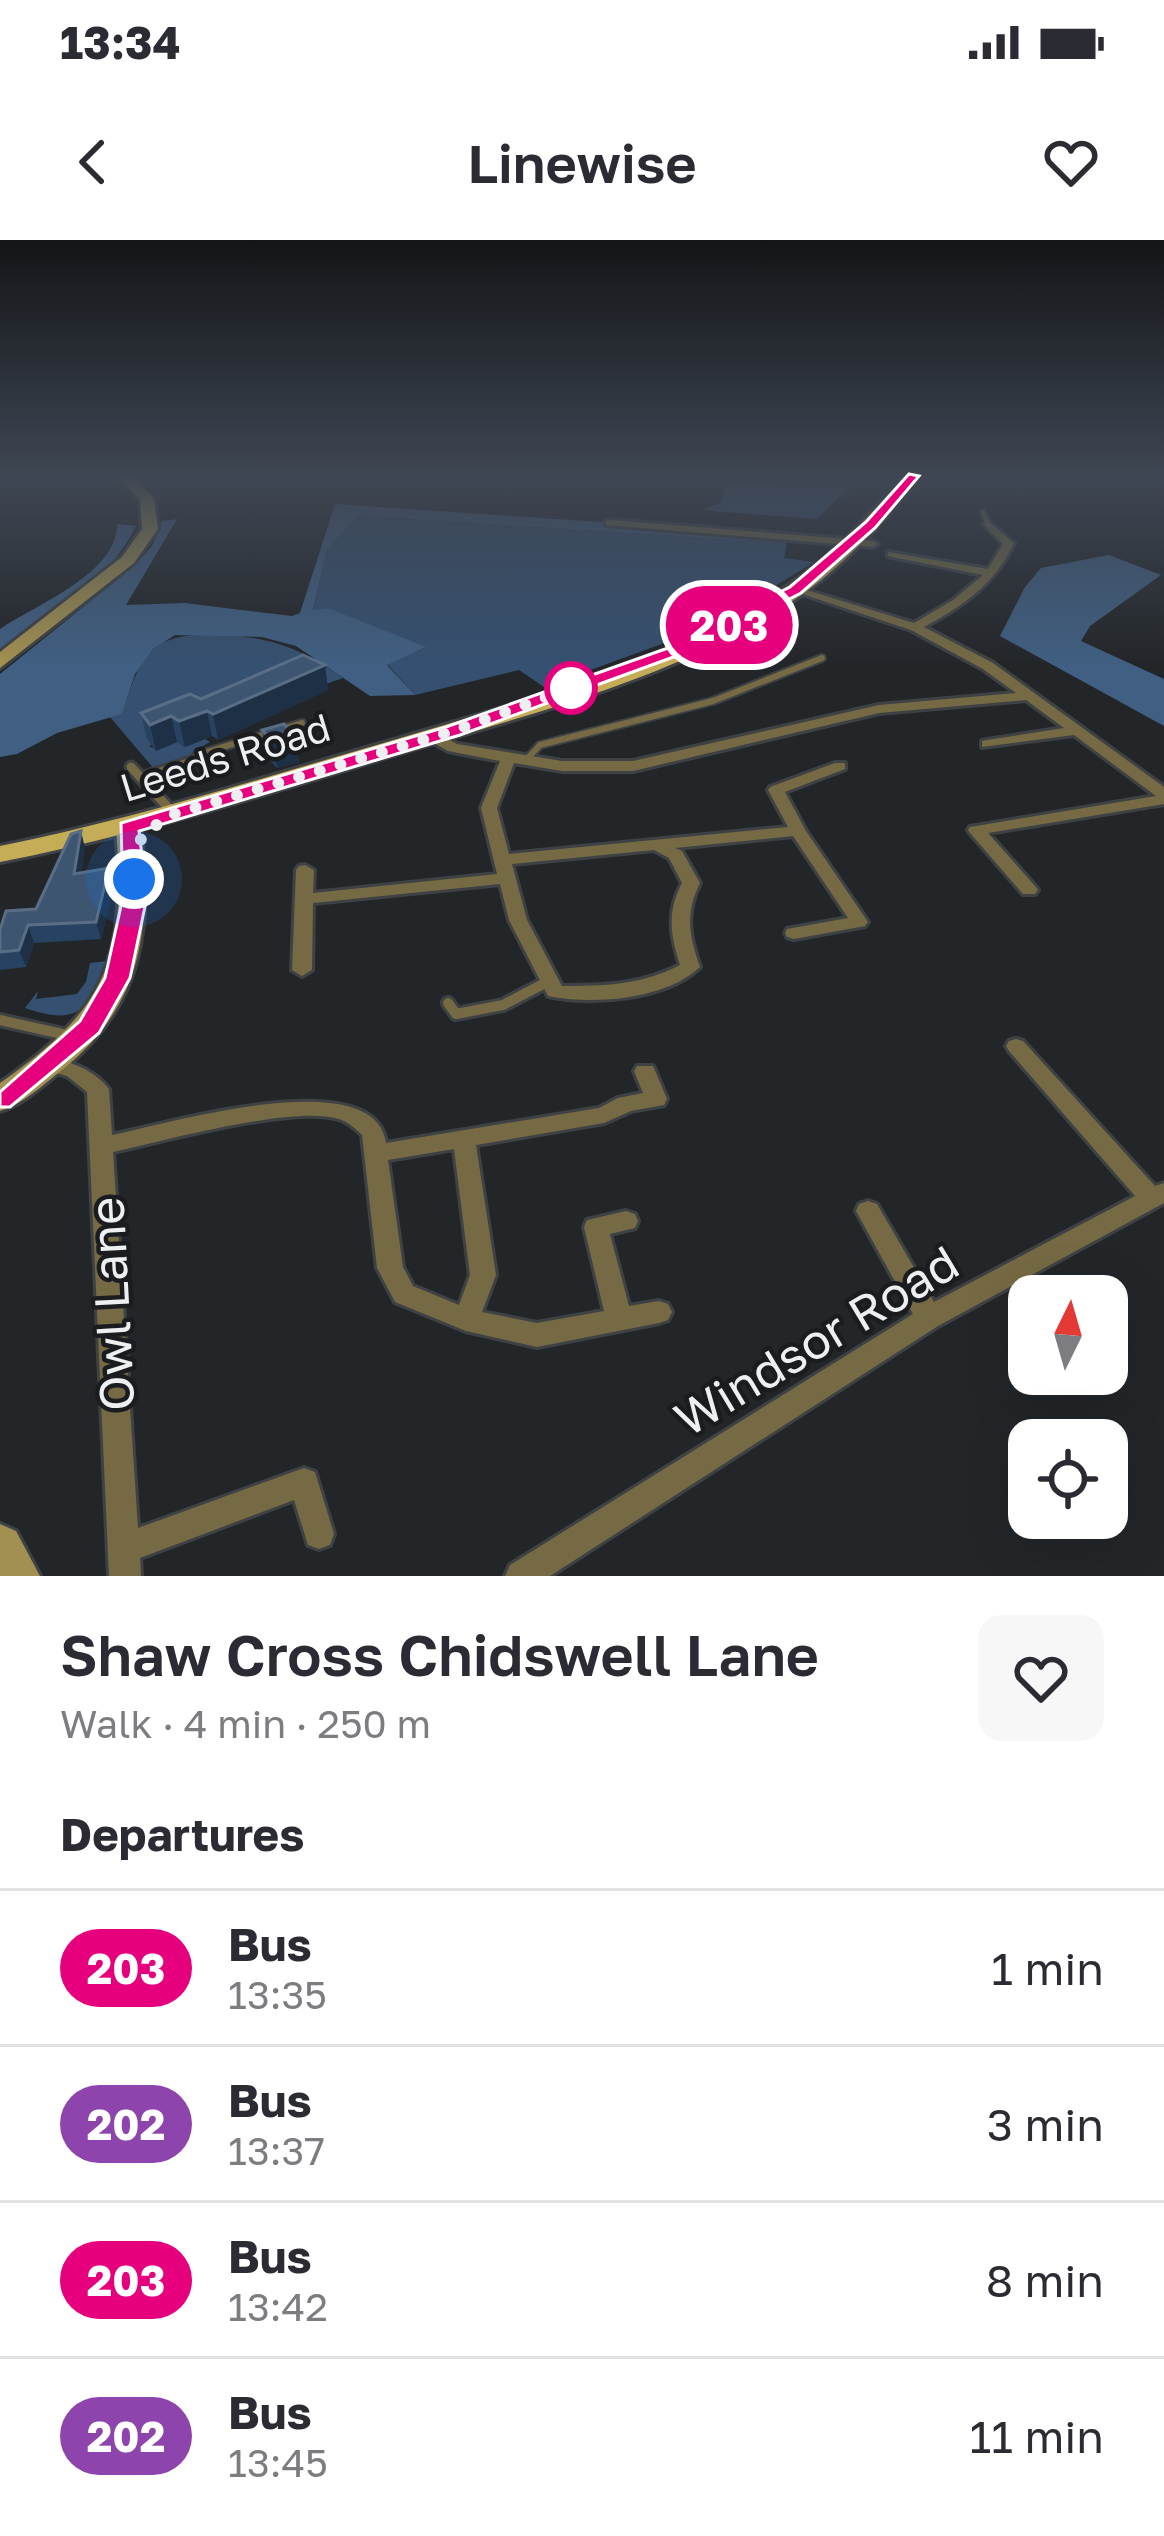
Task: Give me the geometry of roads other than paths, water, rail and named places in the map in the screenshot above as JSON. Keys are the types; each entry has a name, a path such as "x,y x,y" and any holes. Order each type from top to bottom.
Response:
{"main road":[{"path":"0,662 128,560 143,538"},
{"name":"Leeds Road","path":"864,542 867,538"},
{"name":"Leeds Road","path":"0,854 130,840 174,814 674,664 777,621 868,538"},
{"path":"0,1100 90,1027 117,978 135,897 130,840"},
{"path":"0,1547 16,1576"}],"street":[{"path":"815,538 864,542"},
{"path":"915,627 964,601 1009,543 1005,538"},
{"path":"892,554 989,573"},
{"path":"805,594 915,627 988,666 1164,796"},
{"path":"433,736 453,748 517,759 633,766 879,709 1029,696"},
{"path":"987,744 1078,730"},
{"path":"517,759 489,808 518,920 555,992 620,994 665,982 690,967 676,927 680,903 691,883 676,855 656,845"},
{"path":"794,933 859,922 776,790 840,766"},
{"path":"1029,890 976,830 1164,796"},
{"path":"304,899 656,845 798,831"},
{"path":"302,970 305,870"},
{"path":"1016,1046 1157,1195"},
{"name":"Owl Lane","path":"49,1064 74,1071 98,1089 124,1563"},
{"path":"379,1154 604,1115 626,1104 656,1099 645,1071"},
{"path":"104,1145 325,1109 362,1118 379,1154 390,1268 404,1294 466,1320 537,1335 659,1312"},
{"path":"464,1142 483,1276 466,1320"},
{"name":"Windsor Road","path":"521,1576 929,1318 1157,1195"},
{"path":"868,1211 929,1318"},
{"path":"619,1320 596,1227 626,1221"},
{"path":"124,1563 304,1482 320,1534"}],"lane":[{"path":"517,759 540,746 713,701 822,658"},
{"path":"142,778 187,764 200,754 302,723"},
{"path":"131,767 174,814"},
{"path":"448,1003 456,1014 503,1005 550,981"},
{"path":"0,1020 78,1038"}]}
